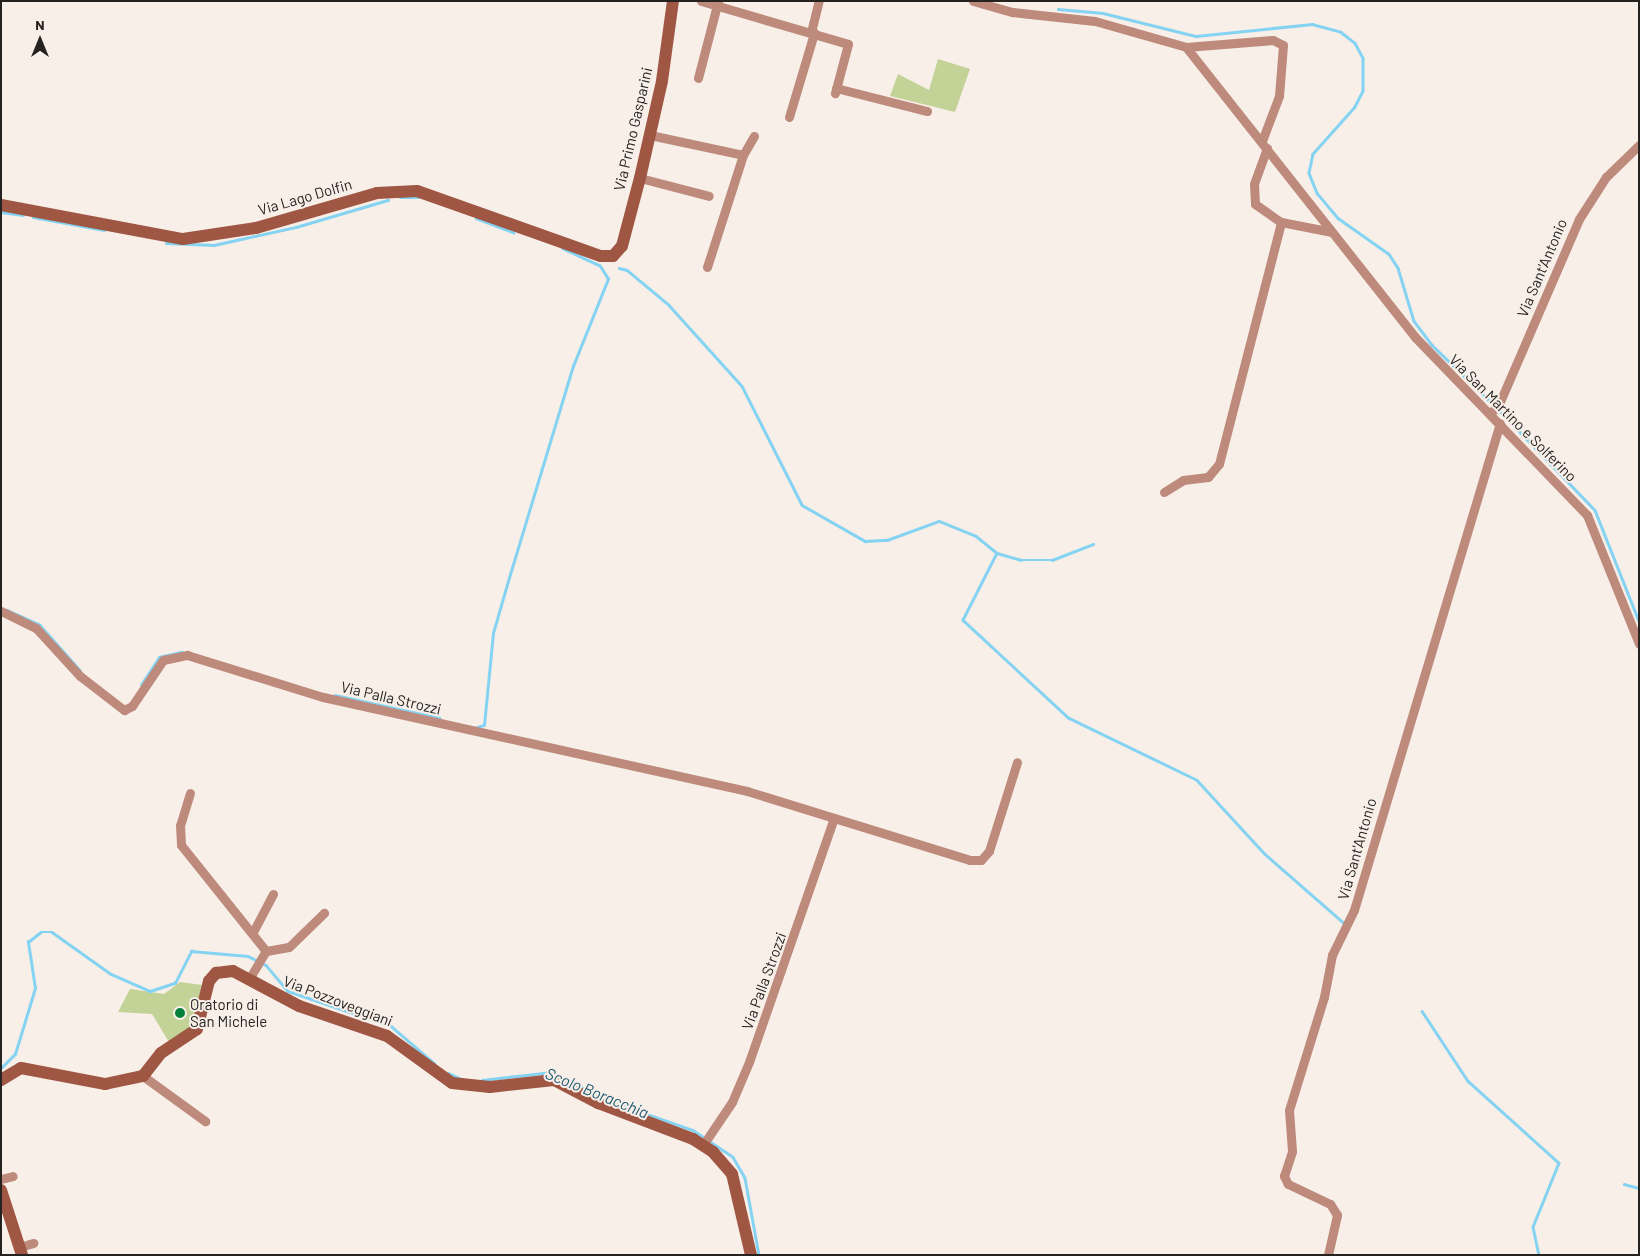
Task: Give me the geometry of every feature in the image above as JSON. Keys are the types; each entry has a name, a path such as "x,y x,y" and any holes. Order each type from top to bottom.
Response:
{"street":[{"name":"Via Primo Gasparini","path":"610,257 622,246 640,178 650,135 673,1"},
{"path":"700,1 717,4 848,44 836,91 927,111"},
{"path":"789,117 813,32 819,1"},
{"path":"973,1 1012,12 1095,21 1186,47 1273,40 1283,45 1279,96 1252,194 1260,210 1281,222 1332,232"},
{"path":"698,78 717,4"},
{"name":"Via San Martino e Solferino","path":"1186,47 1265,144 1415,337 1495,409 1500,423 1586,515 1639,644"},
{"path":"650,135 743,155"},
{"path":"707,267 743,155 754,136"},
{"name":"Via Sant'Antonio","path":"1495,409 1578,219 1606,177 1639,145"},
{"path":"640,178 709,196"},
{"name":"Via Lago Dolfin","path":"1,205 183,238 256,228 377,193 417,191 610,257"},
{"path":"1164,492 1183,480 1208,477 1219,464 1281,222"},
{"name":"Via Sant'Antonio","path":"1328,1255 1337,1215 1330,1204 1288,1184 1284,1176 1292,1151 1289,1110 1324,997 1332,955 1354,910 1500,423"},
{"name":"Via Palla Strozzi","path":"1,611 36,628 80,676 124,710 132,706 163,660 187,655 323,697 747,791 920,847 981,860 989,851 1017,762"},
{"path":"190,793 180,825 181,845 253,932 265,954"},
{"name":"Via Palla Strozzi","path":"707,1139 732,1102 763,1028 834,818"},
{"path":"253,932 272,894"},
{"path":"251,976 265,954 289,946 324,913"},
{"name":"Via Pozzoveggiani","path":"143,1076 161,1053 197,1029 209,981 216,973 233,971 251,976 299,1006 387,1036 452,1083 490,1087 554,1080 707,1139 732,1174 751,1255"},
{"path":"1,1080 21,1068 105,1084 143,1076 205,1121"},
{"path":"5,1180 26,1247"}],"green space":[{"path":"938,59 970,69 955,112 890,96 898,74 929,90"},
{"path":"180,982 202,985 192,1030 169,1042 152,1014 118,1012 130,989 164,994"}],"waterway":[{"path":"1058,9 1103,13 1196,36 1312,24 1341,32 1355,43 1363,58 1363,91 1355,107 1313,154 1309,173 1317,193 1338,218 1389,254 1398,268 1414,321 1432,345 1494,405"},
{"path":"400,198 419,198"},
{"path":"166,243 214,245 296,227 388,200"},
{"path":"1,212 23,215"},
{"path":"33,217 104,230"},
{"path":"476,218 513,232"},
{"path":"477,727 484,725 493,633 508,581 573,366 608,279 600,266 563,249"},
{"path":"619,268 627,270 669,305 742,386 802,505 865,541 887,540 939,521 976,536 997,553 963,620 1069,718 1197,780 1265,854 1344,923"},
{"path":"1498,409 1595,510 1639,621"},
{"path":"997,553 1021,560 1052,560 1093,544"},
{"path":"7,610 40,625 80,670"},
{"path":"141,685 159,657 181,652"},
{"path":"335,695 440,718"},
{"name":"Scolo Boracchia","path":"1,1068 15,1054 35,988 28,942 41,932 52,932 111,974 150,991 175,983 191,951 248,956 266,965 288,991 391,1026 434,1063"},
{"path":"1422,1011 1468,1081 1559,1163 1533,1227 1539,1255"},
{"name":"Scolo Boracchia","path":"482,1080 552,1072 604,1099 693,1130 733,1157 745,1178 759,1255"},
{"name":"Scolo Boracchia","path":"448,1073 459,1078"},
{"path":"1624,1184 1639,1188"}],"place":[{"name":"Oratorio di San Michele","path":"180,1013"}]}
